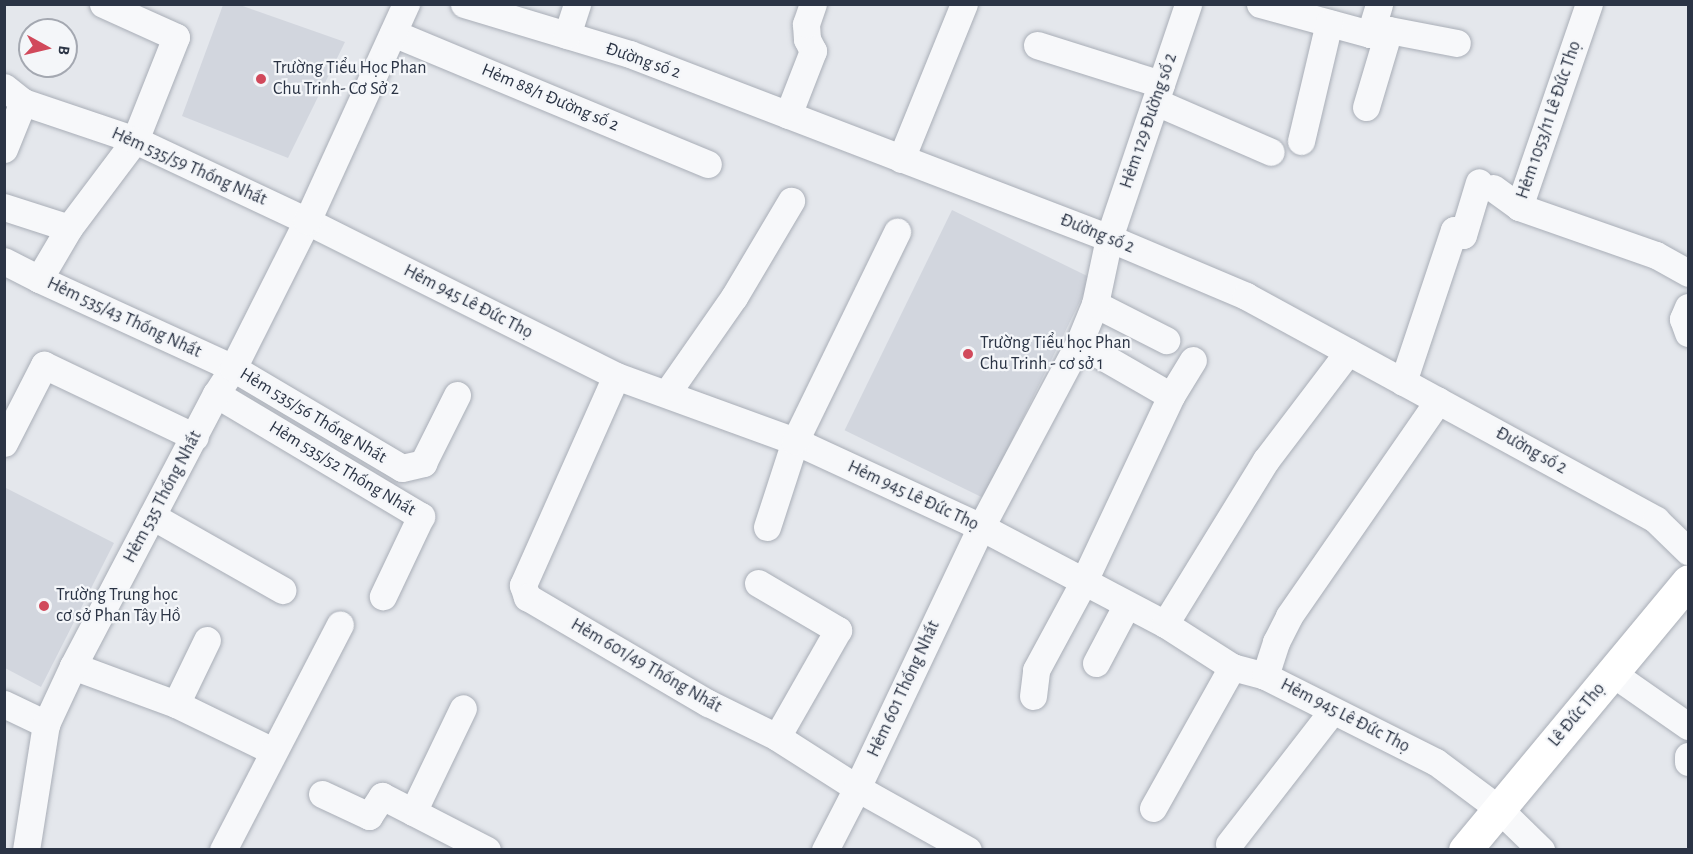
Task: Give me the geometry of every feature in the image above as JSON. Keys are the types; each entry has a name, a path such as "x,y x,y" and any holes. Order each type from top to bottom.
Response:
{"main road":[{"name":"Lê Đức Thọ","path":"1465,849 1689,581"}],"street":[{"name":"Hẻm 535/43 Thống Nhất","path":"103,4 176,38 135,140 69,228 39,279 233,368"},
{"name":"Hẻm 535 Thống Nhất","path":"19,837 46,724 73,666 216,394 233,368 307,221 406,4"},
{"name":"Đường số 2","path":"464,4 630,54 1109,238 1246,296 1656,520 1689,551"},
{"path":"567,36 576,4"},
{"path":"788,115 813,51 807,39 806,24 813,4"},
{"path":"901,159 964,4"},
{"name":"Hẻm 129 Đường số 2","path":"1079,343 1095,304 1109,238 1188,4"},
{"path":"1260,4 1329,23 1458,43"},
{"path":"1366,107 1380,32 1379,4"},
{"name":"Hẻm 1053/11 Lê Đức Thọ","path":"1403,381 1454,230 1462,235 1486,185 1520,207 1589,4"},
{"path":"1301,141 1329,23"},
{"name":"Hẻm 88/1 Đường số 2","path":"393,33 708,164"},
{"path":"1037,45 1158,93 1271,152"},
{"name":"Hẻm 535/59 Thống Nhất","path":"14,94 135,140 307,221"},
{"path":"4,149 14,94"},
{"path":"667,393 734,297 791,201"},
{"path":"4,207 69,228"},
{"path":"1520,207 1656,255 1689,273"},
{"name":"Hẻm 945 Lê Đức Thọ","path":"307,221 616,376 795,441 981,527 1126,606 1165,624 1232,667 1265,676 1436,762 1499,809 1541,849"},
{"path":"767,527 795,441 897,232"},
{"path":"4,261 39,279"},
{"path":"1095,304 1166,340"},
{"path":"1689,307 1683,320 1689,333"},
{"path":"1079,343 1171,396"},
{"name":"Hẻm 601 Thống Nhất","path":"825,849 857,788 981,527 1079,343"},
{"path":"1165,624 1266,460 1348,352"},
{"path":"1033,696 1036,670 1083,583 1171,396 1193,360"},
{"path":"4,443 44,365 195,437"},
{"name":"Hẻm 535/56 Thống Nhất","path":"233,368 402,468 423,463 457,395"},
{"name":"Hẻm 601/49 Thống Nhất","path":"616,376 523,585 527,597 708,703 777,737 857,788 968,849"},
{"name":"Hẻm 535/52 Thống Nhất","path":"216,394 421,516 382,596"},
{"path":"1265,676 1276,642 1289,616 1438,401"},
{"path":"152,516 282,590"},
{"path":"758,583 838,630 777,737"},
{"path":"1096,663 1126,606"},
{"path":"223,849 340,624"},
{"path":"176,704 207,640"},
{"path":"73,666 176,704 273,751"},
{"path":"1153,808 1232,667"},
{"path":"1612,673 1689,726"},
{"path":"4,704 46,724"},
{"path":"413,812 463,708"},
{"path":"1229,844 1332,711"},
{"path":"1689,756 1689,762"},
{"path":"322,794 369,816 382,796 487,849"}],"shaded area":[{"name":"Trường Tiểu Học Phan Chu Trinh- Cơ Sở 2","path":"223,5 240,5 345,42 288,158 182,116"},
{"name":"Trường Tiểu học Phan Chu Trinh - cơ sở 1","path":"952,210 1091,278 984,498 845,430"},
{"name":"Trường Trung học cơ sở Phan Tây Hồ","path":"4,487 114,543 41,687 5,668"}],"place":[{"name":"Trường Tiểu Học Phan Chu Trinh- Cơ Sở 2","path":"261,79"},
{"name":"Trường Tiểu học Phan Chu Trinh - cơ sở 1","path":"968,354"},
{"name":"Trường Trung học cơ sở Phan Tây Hồ","path":"44,606"}]}
